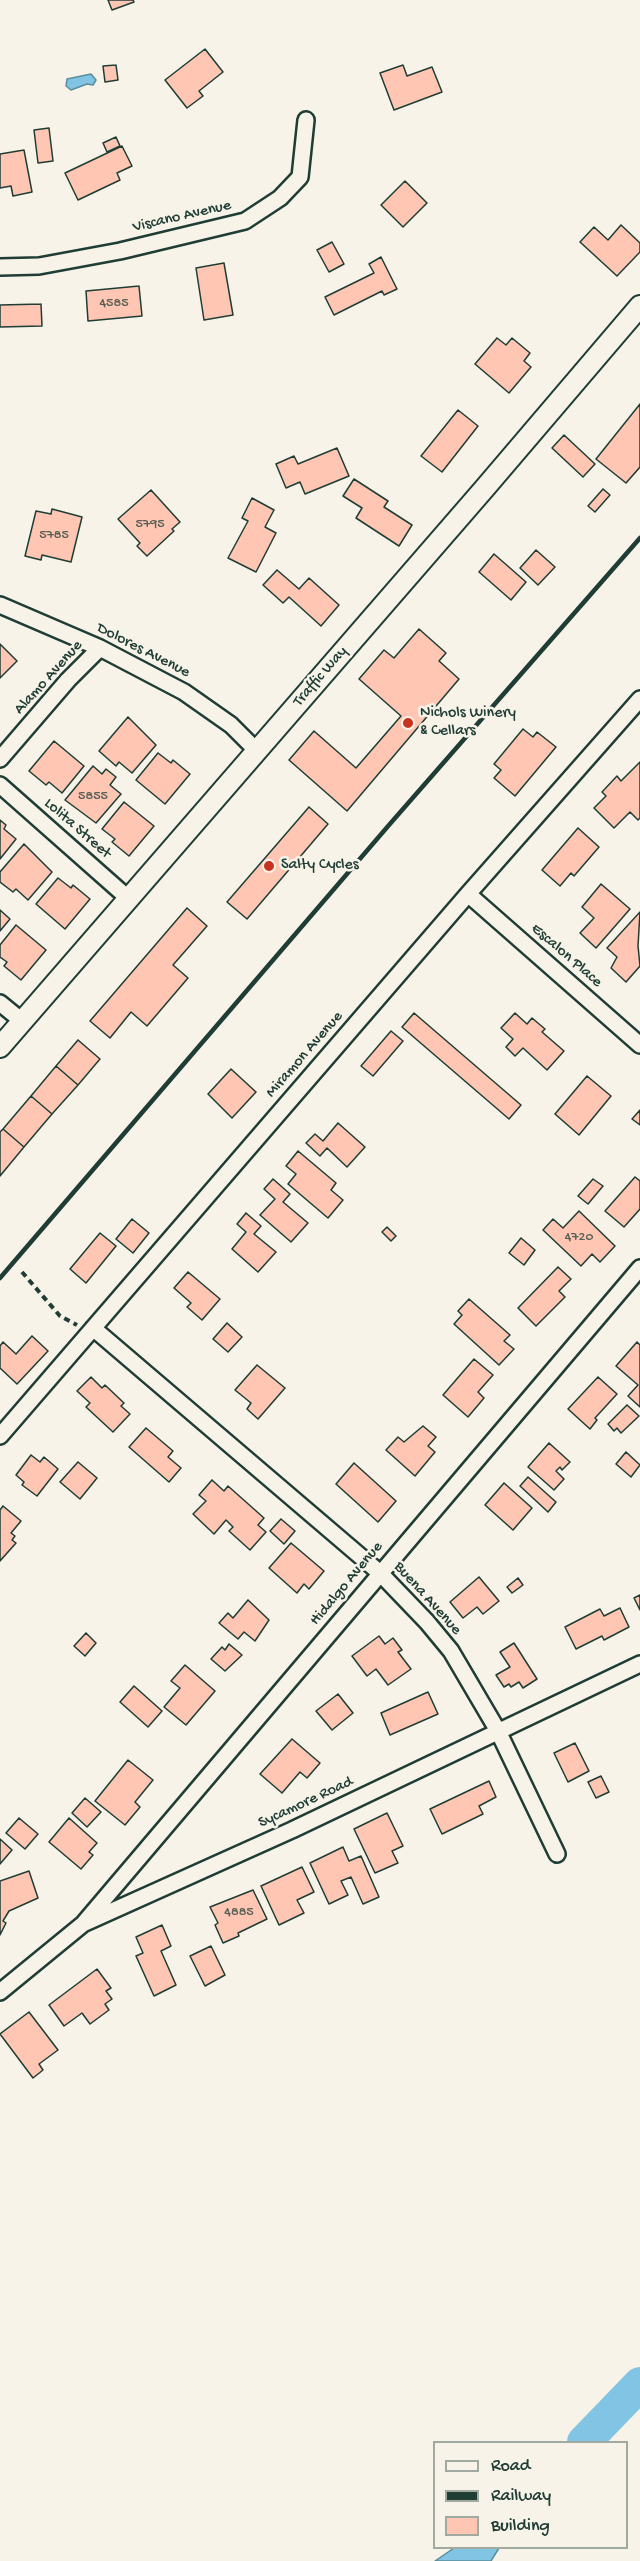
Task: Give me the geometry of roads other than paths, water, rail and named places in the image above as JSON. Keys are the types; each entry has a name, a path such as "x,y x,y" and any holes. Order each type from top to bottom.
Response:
{"street":[{"name":"Viscano Avenue","path":"0,267 39,266 120,251 245,221 280,198 300,177 306,120"},
{"name":"Traffic Way","path":"0,1047 640,306"},
{"name":"Dolores Avenue","path":"0,605 100,648 184,692 231,725 257,751"},
{"name":"Alamo Avenue","path":"0,759 68,680 100,648"},
{"name":"Miramon Avenue","path":"0,1436 468,894 640,699"},
{"name":"Lolita Street","path":"0,785 129,899"},
{"name":"Escalon Place","path":"468,894 640,1046"},
{"path":"0,1003 22,1021"},
{"name":"Hidalgo Avenue","path":"83,1924 640,1268"},
{"name":"Buena Avenue","path":"91,1331 380,1573 427,1622 451,1651 498,1731 557,1854"},
{"name":"Sycamore Road","path":"0,1992 83,1924 302,1825 640,1664"}],"water":[{"path":"91,74 96,80 93,85 87,84 71,90 66,86 67,79"},
{"path":"453,2549 498,2549 491,2561 435,2561"}],"waterway":[{"path":"585,2441 640,2384"}],"railway":[{"path":"0,1278 389,825 640,538"}],"place":[{"name":"Nichols Winery & Cellars","path":"408,723"},
{"name":"Salty Cycles","path":"269,866"}]}
